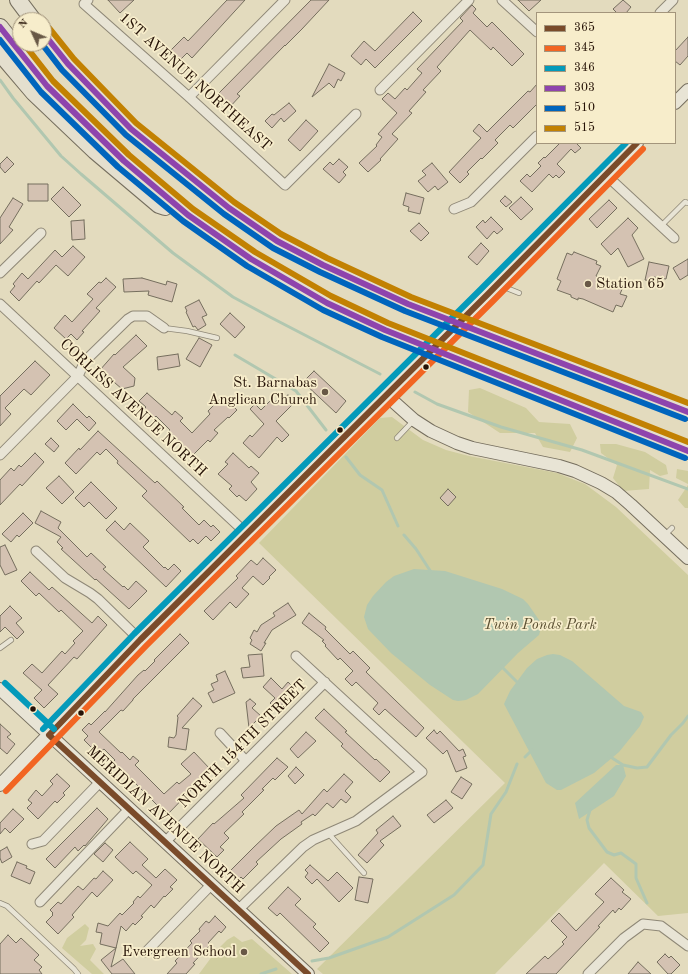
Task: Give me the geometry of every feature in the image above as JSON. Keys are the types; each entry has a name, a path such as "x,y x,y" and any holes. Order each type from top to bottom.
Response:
{"highway":[{"path":"18,0 28,12"},
{"path":"24,0 30,12"},
{"path":"0,27 47,86 124,160 188,215 251,259 290,283 327,303 385,330 688,451"},
{"path":"52,44 68,64 131,129 229,208 278,241 323,265 408,304 688,412"},
{"path":"0,53 34,93 94,151 159,205 188,215"}],"street":[{"path":"189,97 285,0"},
{"path":"380,90 469,0"},
{"path":"502,0 536,31"},
{"path":"661,12 673,0"},
{"name":"1ST AVENUE NORTHEAST","path":"86,2 285,185 356,114"},
{"path":"676,102 688,90"},
{"path":"454,209 471,202 536,137"},
{"path":"0,785 140,640 341,442 635,144"},
{"path":"606,175 674,238"},
{"path":"0,273 41,233"},
{"name":"CORLISS AVENUE NORTH","path":"0,304 247,534"},
{"path":"0,455 78,376 85,361 93,352 128,319 133,316 147,316 164,328"},
{"path":"386,395 414,420 431,431 457,443 472,448 559,466 590,477 616,492 668,532 688,558"},
{"path":"36,551 65,578 98,599 140,640"},
{"path":"238,910 313,840 356,821 422,772 296,656"},
{"name":"NORTH 154TH STREET","path":"165,842 325,682"},
{"name":"MERIDIAN AVENUE NORTH","path":"0,689 308,974"},
{"path":"220,733 246,761"},
{"path":"32,844 43,840 100,782"},
{"path":"40,902 129,808"},
{"path":"146,952 211,885"},
{"path":"588,974 624,938 643,924 661,926 688,946"}],"lane":[{"path":"661,226 686,202 688,202"},
{"path":"498,284 519,293"},
{"path":"164,328 187,331 217,338"},
{"path":"397,438 414,420"},
{"path":"0,648 11,640"},
{"path":"328,833 364,874"},
{"path":"0,903 7,906 78,974"}],"green space":[{"path":"480,388 526,408 539,422 570,424 577,438 570,452 543,447 535,433 500,433 468,412 469,390"},
{"name":"Twin Ponds Park","path":"392,417 423,440 446,450 469,456 557,473 585,484 616,507 688,575 688,913 658,916 604,863 495,974 323,974 317,969 505,783 259,543 380,418"},
{"path":"600,444 616,444 645,452 666,465 668,474 660,476 650,470 649,489 623,491 613,478 617,465 601,453"},
{"path":"677,469 688,471 688,484 676,478"},
{"path":"688,485 688,508 685,508 678,500"},
{"path":"85,924 89,928 86,940 80,946 93,944 96,949 90,960 104,974 92,974 62,948 67,938"},
{"name":"Evergreen School","path":"234,936 242,942 252,939 292,974 199,974 216,951 227,940"}],"shaded area":[{"path":"414,569 445,571 502,589 523,599 539,620 541,628 539,635 518,653 478,694 466,700 453,700 430,685 391,653 368,629 364,617 367,605 386,582 394,576"},
{"path":"553,654 560,655 572,661 624,706 641,712 644,717 640,726 619,752 594,773 561,790 557,790 546,783 504,704 510,691 527,668 537,659"},
{"path":"616,765 623,765 626,776 614,796 579,819 575,803"}],"building":[{"path":"108,0 134,0 120,13"},
{"path":"227,0 245,0 192,58 187,53 178,62 169,52 184,37 188,41"},
{"path":"311,0 329,0 237,94 240,96 228,109 217,98 220,94 219,93"},
{"path":"518,0 541,0 529,11"},
{"path":"623,0 631,7 627,12 616,12 613,9"},
{"path":"472,5 476,9 473,13 487,27 492,22 524,54 512,66 493,47 491,50 470,30 437,67 441,71 423,90 426,92 409,111 412,113 392,134 398,139 380,159 381,160 368,172 359,163 377,146 376,145 382,137 378,134 397,113 382,99 388,93 395,99 405,88 407,90 422,73 417,69 463,21 460,18"},
{"path":"413,12 422,21 375,68 366,59 361,65 351,56 364,41 375,51"},
{"path":"688,37 688,56 680,65 676,62 676,50"},
{"path":"329,64 345,73 341,81 338,79 334,88 329,83 312,97"},
{"path":"536,85 536,105 513,128 510,125 495,140 498,143 467,172 469,174 460,183 449,172 481,138 473,131 479,124 487,132 528,91 530,92"},
{"path":"289,103 296,111 284,122 281,118 272,128 265,121 272,114 274,115"},
{"path":"306,120 318,131 300,151 288,140"},
{"path":"559,144 577,144 581,148 575,153 571,149 557,164 565,172 559,178 556,175 553,178 549,174 532,192 520,181 527,174 530,177 541,166 538,163 544,157 545,158"},
{"path":"7,157 14,164 5,173 0,167 0,164"},
{"path":"339,159 348,167 343,172 346,175 339,183 323,169 330,162 333,165"},
{"path":"432,163 448,182 438,190 435,186 428,192 418,181 426,175 422,171"},
{"path":"28,184 48,184 48,201 28,201"},
{"path":"63,187 81,205 69,217 51,199"},
{"path":"406,193 424,198 420,214 408,211 409,207 403,205"},
{"path":"505,196 512,202 506,207 500,201"},
{"path":"521,197 533,209 521,220 509,208"},
{"path":"13,198 23,204 9,227 13,230 0,244 0,218"},
{"path":"609,200 617,208 597,228 589,219"},
{"path":"491,217 503,229 497,234 494,231 487,239 476,227 483,220 485,223"},
{"path":"628,218 638,228 632,235 644,259 628,267 618,248 611,255 601,244"},
{"path":"84,220 85,239 72,240 71,221"},
{"path":"419,223 429,233 421,241 410,231"},
{"path":"481,243 489,251 477,265 468,257"},
{"path":"73,246 85,257 68,276 56,265 39,283 37,281 19,301 10,292 15,286 13,284 22,273 28,279 55,250 62,257"},
{"name":"Station 65","path":"574,252 597,261 596,264 601,266 596,276 623,287 620,294 627,296 622,307 616,305 613,312 583,299 578,298 578,300 571,297 571,295 557,290 561,281 557,279 567,253 572,255"},
{"path":"688,259 688,275 680,280 673,268"},
{"path":"649,262 669,266 666,279 654,277 653,281 645,280"},
{"path":"106,278 116,287 96,308 100,311 82,331 84,332 77,340 71,334 66,339 54,328 65,315 72,322 93,299 87,294 99,282 101,283"},
{"path":"142,278 166,285 167,281 177,284 172,302 148,295 149,291 124,292 123,279"},
{"path":"199,300 207,315 202,317 206,325 198,330 195,326 193,327 185,307"},
{"path":"230,313 245,327 235,338 220,324"},
{"path":"136,335 147,346 123,367 135,378 134,386 122,389 100,370 114,354 115,355"},
{"path":"199,338 212,345 200,367 186,359"},
{"path":"178,354 180,366 158,370 157,357"},
{"path":"35,361 50,375 31,395 24,389 5,408 11,414 0,426 0,396"},
{"name":"St. Barnabas Anglican Church","path":"314,371 346,401 336,413 303,382"},
{"path":"147,393 172,415 175,411 183,418 180,421 192,433 210,414 208,411 223,396 237,410 214,430 218,433 210,442 208,440 192,456 168,432 170,430 156,416 154,418 144,409 146,407 139,401"},
{"path":"288,395 295,402 276,421 289,435 282,442 277,437 259,458 243,443 250,435 252,437 264,424 250,409 255,404 261,410 270,401 273,404 282,396 284,398"},
{"path":"73,404 87,418 89,416 96,423 89,431 77,419 66,430 57,421"},
{"path":"98,431 155,483 157,481 184,507 182,508 199,525 204,520 211,527 213,525 220,532 211,541 206,536 198,544 193,539 190,542 142,496 147,491 117,463 118,461 106,449 100,455 97,452 76,474 65,463"},
{"path":"51,438 59,446 54,452 45,444"},
{"path":"35,453 44,462 22,486 20,484 0,505 0,480 11,468 14,471 19,465 21,467"},
{"path":"233,453 249,468 251,466 259,473 251,482 257,489 246,501 239,495 237,497 229,489 232,486 218,474 228,464 225,462"},
{"path":"59,476 74,492 62,504 46,488"},
{"path":"91,482 117,508 106,519 89,502 84,507 75,498"},
{"path":"448,489 456,497 448,506 440,498"},
{"path":"41,511 61,522 58,528 87,557 91,553 106,567 103,569 123,587 124,586 128,590 136,581 147,591 129,609 61,549 63,548 57,542 61,537 35,523"},
{"path":"23,513 33,523 19,537 17,535 11,542 2,534"},
{"path":"115,521 124,530 130,523 149,541 143,547 164,568 165,567 168,570 174,564 181,571 166,587 106,530"},
{"path":"5,545 17,570 5,575 0,565 0,547"},
{"path":"263,558 276,570 269,577 270,578 263,585 253,576 242,588 249,594 236,608 230,602 213,620 204,611 238,578 236,576 251,560 257,565"},
{"path":"30,572 49,590 52,587 92,623 98,616 107,625 77,659 74,657 48,685 58,694 44,708 34,698 42,690 23,673 32,664 42,673 62,651 65,654 75,643 73,641 83,631 61,610 59,612 39,593 36,596 21,581"},
{"path":"288,603 296,615 272,630 261,651 250,644 252,640 250,638 254,630 257,632 261,625 275,616 273,613"},
{"path":"10,606 22,618 16,623 24,632 17,639 5,627 0,632 0,616"},
{"path":"309,613 326,627 325,629 350,654 353,651 370,668 366,672 424,728 416,737 385,709 379,715 373,709 378,703 356,682 352,686 345,679 353,671 340,658 338,660 325,646 326,645 322,641 324,640 302,623"},
{"path":"180,634 189,643 123,711 121,710 99,732 130,760 133,756 139,761 135,765 164,794 177,782 179,784 191,774 181,764 194,752 210,769 202,777 204,779 197,786 196,785 167,815 130,778 112,763 115,760 104,749 98,754 84,740 88,736 82,730 89,723 91,725 105,712 138,675 144,670 145,671"},
{"path":"262,654 264,676 243,678 241,668 250,667 248,655"},
{"path":"225,671 235,693 213,703 208,693 214,690 211,684 218,681 216,675"},
{"path":"271,678 282,689 288,682 296,690 277,710 270,703 275,698 263,687"},
{"path":"193,698 202,706 182,728 189,729 186,750 168,747 169,737 174,738 176,735 177,716"},
{"path":"250,699 256,704 252,708 261,716 249,728 246,702"},
{"path":"324,709 347,731 345,732 390,772 380,782 341,746 343,744 315,718"},
{"path":"0,724 11,734 7,737 15,744 7,754 0,748"},
{"path":"434,730 437,734 440,731 459,751 463,749 466,756 463,757 467,768 456,772 447,750 443,754 426,738"},
{"path":"306,732 316,741 298,758 290,749"},
{"path":"277,758 288,767 275,780 273,778 262,789 264,790 242,812 244,814 224,833 229,838 220,847 224,850 217,857 198,839 213,823 214,824 244,798 241,795"},
{"path":"296,767 304,775 295,784 288,776"},
{"path":"57,774 70,786 63,793 65,795 57,803 55,801 38,819 27,808 32,803 28,800 36,790 42,796 53,784 50,781"},
{"path":"344,774 353,782 345,791 351,797 346,803 341,799 333,808 327,803 315,816 313,814 301,822 302,824 281,839 256,862 258,864 243,879 241,877 239,879 230,871 276,826 299,810 302,814 324,789 327,792"},
{"path":"461,777 472,784 462,799 451,792"},
{"path":"446,800 453,808 434,823 427,815"},
{"path":"97,808 108,819 85,846 84,845 78,851 75,847 55,868 46,859"},
{"path":"13,809 24,819 10,833 5,828 0,834 0,823"},
{"path":"393,816 401,826 380,841 384,845 367,863 358,855 378,833 376,830"},
{"path":"130,842 148,859 142,865 156,878 165,869 177,880 170,887 173,889 165,897 164,896 154,908 151,905 141,916 143,917 135,925 133,923 126,931 121,926 116,948 100,944 102,933 96,932 98,923 108,926 120,913 122,915 134,903 133,902 138,896 140,898 152,885 136,871 133,874 115,857"},
{"path":"105,843 113,850 103,862 94,854"},
{"path":"7,847 12,857 2,863 0,851"},
{"path":"17,862 27,866 26,868 35,872 30,884 11,876"},
{"path":"310,865 328,881 337,872 353,888 339,902 317,879 312,884 305,877 308,873 305,870"},
{"path":"103,871 113,880 97,897 92,892 72,915 74,917 58,934 46,922 53,915 50,910 58,902 61,904 78,886 83,890"},
{"path":"359,877 373,879 368,903 355,900"},
{"path":"611,878 624,890 622,892 631,899 621,910 619,908 615,913 613,910 598,926 600,927 556,974 526,974 545,956 548,959 564,944 562,942 567,937 551,921 559,913 576,931 604,902 595,894"},
{"path":"288,887 301,899 295,905 316,924 313,927 329,943 320,952 280,913 277,916 268,908"},
{"path":"215,916 226,927 221,933 219,931 208,943 210,945 193,963 195,964 186,974 167,974 177,963 175,961 192,943 190,941 200,931 199,929 206,921 209,923"},
{"path":"8,935 16,943 21,938 39,955 34,960 42,967 39,970 42,974 0,974 0,944"},
{"path":"116,948 111,967 123,959 135,974 112,974 101,960"},
{"path":"665,954 669,958 671,956 680,965 671,974 668,974 657,962"},
{"path":"638,962 651,974 628,974"}],"waterway":[{"path":"0,80 61,156 173,253 233,297 380,374"},
{"path":"235,355 296,391 326,430"},
{"path":"415,392 437,404 501,427 582,450 688,489"},
{"path":"346,457 360,475 382,490 398,526"},
{"path":"404,535 416,549 431,572"},
{"path":"501,666 518,683"},
{"path":"609,756 623,765 637,768 647,767 671,735 688,716"},
{"path":"525,757 532,750"},
{"path":"312,961 329,958 388,937 454,895 483,865 491,814 506,792 517,764"},
{"path":"590,810 587,820 589,828 607,852 614,855 621,853 636,864 636,878 647,903"},
{"path":"261,974 276,969"}],"transit line":[{"name":"303","path":"0,27 47,86 124,161 188,215 251,259 327,303 385,330 688,451"},
{"name":"515","path":"52,32 74,59 136,123 234,202 281,234 327,258 411,297 688,403"},
{"name":"510","path":"0,40 41,92 118,167 183,221 247,266 323,310 382,337 685,458"},
{"name":"303","path":"52,44 68,64 131,129 229,208 277,241 323,265 408,304 688,412"},
{"name":"515","path":"30,52 53,81 129,155 193,209 255,252 331,296 388,323 688,442"},
{"name":"510","path":"48,52 62,70 126,135 224,214 273,248 320,272 405,311 685,419"},
{"name":"346","path":"43,729 134,634 625,144"},
{"name":"365","path":"49,735 140,640 488,294 636,144"},
{"name":"345","path":"6,791 146,646 494,300 643,149"},
{"name":"346","path":"5,683 54,729"},
{"name":"365","path":"49,735 308,974"}],"place":[{"name":"Station 65","path":"588,284"},
{"name":"St. Barnabas Anglican Church","path":"325,392"},
{"name":"Evergreen School","path":"244,952"}]}
